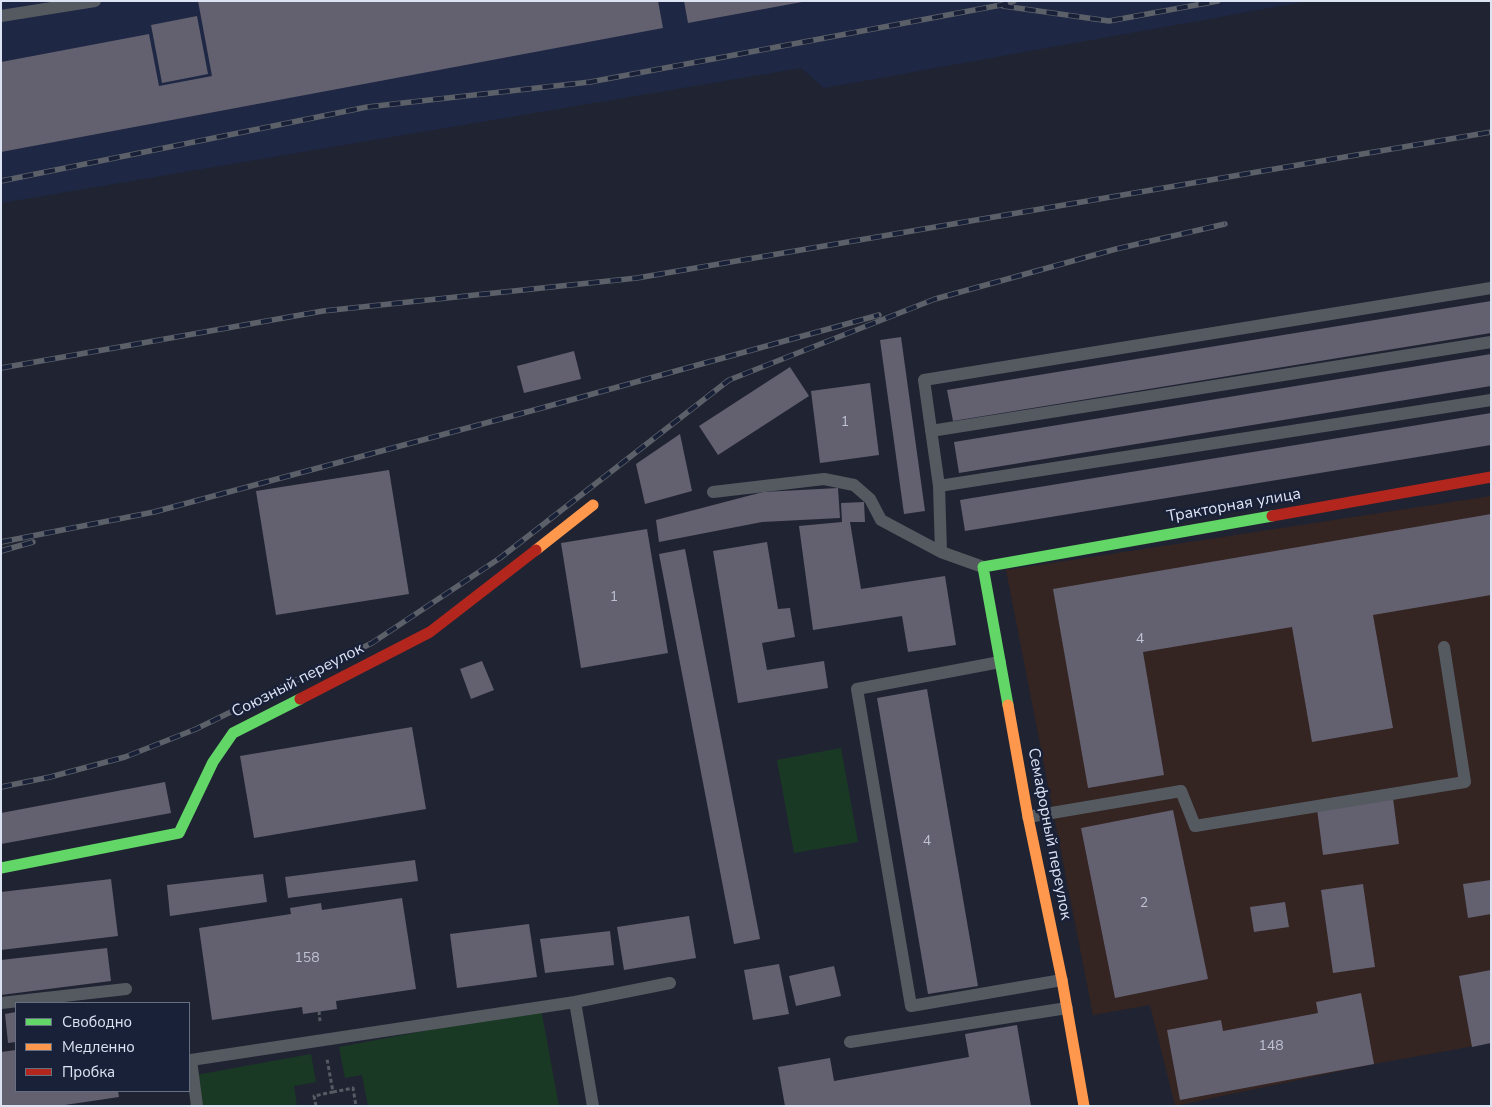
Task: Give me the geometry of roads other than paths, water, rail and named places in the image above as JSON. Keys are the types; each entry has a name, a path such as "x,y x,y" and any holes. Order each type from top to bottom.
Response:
{"street":[{"name":"Тракторная улица","path":"983,568 1491,477"},
{"name":"Союзный переулок","path":"1,868 179,833 213,762 234,733 430,632 593,505"},
{"name":"Семафорный переулок","path":"983,568 1028,817 1062,980 1084,1106"}],"lane":[{"path":"1,16 95,1"},
{"path":"941,552 939,486 924,380 1491,288"},
{"path":"931,431 1491,342"},
{"path":"939,486 1491,400"},
{"path":"713,492 824,479 854,485 870,499 881,520 941,552 983,568"},
{"path":"1028,817 1181,791 1195,826 1465,782 1444,647"},
{"path":"1000,662 857,689 911,1006 1062,980"},
{"path":"197,1106 191,1060 575,1002 670,983"},
{"path":"1,1003 126,989"},
{"path":"575,1002 593,1106"},
{"path":"850,1042 1066,1008"}],"railway":[{"path":"1,181 367,107 590,82 1014,1"},
{"path":"1003,6 1109,21 1218,1"},
{"path":"1,368 323,311 637,278 1491,132"},
{"path":"1,787 50,777 125,757 196,729 372,643 500,558 729,380 935,299 1116,249 1225,224"},
{"path":"1,542 154,512 879,315"},
{"path":"1,551 33,542"}]}
